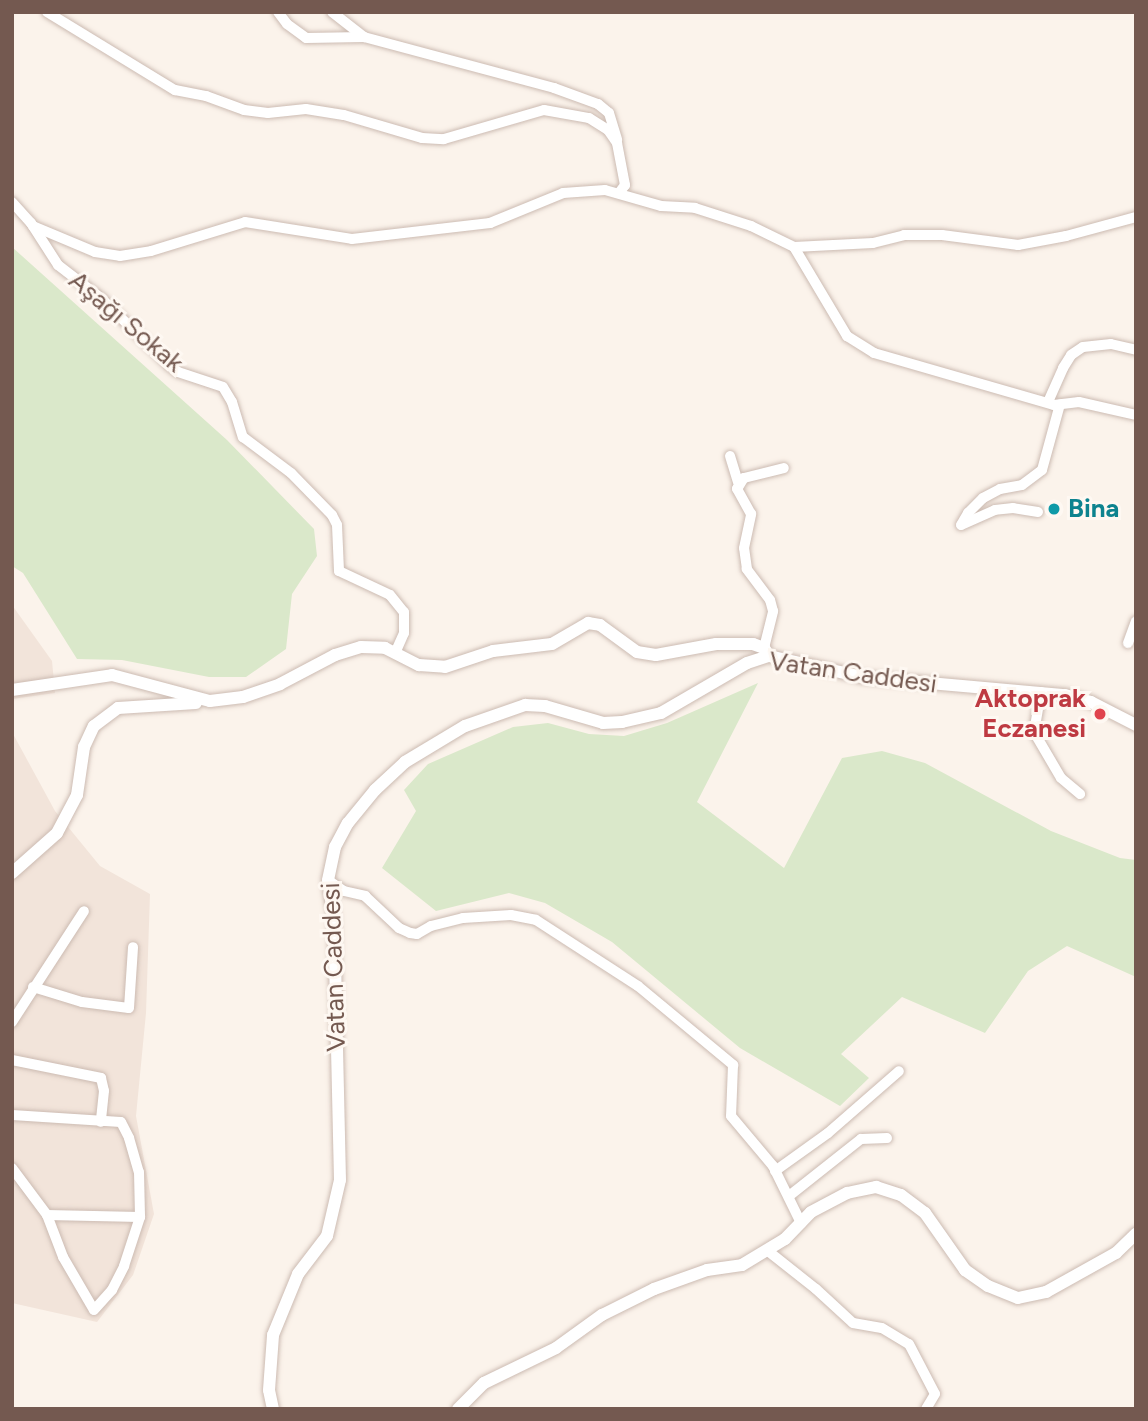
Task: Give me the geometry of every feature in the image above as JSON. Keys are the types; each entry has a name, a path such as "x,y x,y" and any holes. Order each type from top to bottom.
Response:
{"street":[{"path":"47,12 175,90 206,96 244,110 268,113 306,109 344,115 422,138 444,139 544,110 589,118 608,130 617,143"},
{"path":"278,12 287,24 306,38 364,37 554,88 598,104 609,113 617,143 625,185 620,193"},
{"path":"332,12 364,37"},
{"name":"Aşağı Sokak","path":"33,226 95,252 120,256 151,251 246,222 352,239 489,223 563,193 605,190 661,206 706,211 751,226 794,247"},
{"name":"Aşağı Sokak","path":"12,202 33,226 58,265 102,299 170,366 178,372 223,387 232,402 243,437 291,473 332,515 337,525 339,571 390,595 404,612 404,633 395,653"},
{"path":"1136,217 1066,236 1018,245 942,235 904,235 873,243 794,247 846,336 874,353 1054,403 1079,402 1136,415"},
{"path":"1038,512 1013,508 995,510 961,525 982,498 1000,489 1022,485 1042,470 1054,403 1071,355 1083,347 1111,344 1136,350"},
{"path":"12,873 57,833 77,795 84,747 94,726 118,708 243,697 280,684 335,655 361,647 385,648 419,665 445,667 493,651 552,644 588,623 600,625 637,652 647,654 656,655 716,644 753,644 766,652 773,611 770,600 747,569 744,548 751,513 737,489 738,482 730,456"},
{"path":"738,482 783,468"},
{"path":"1128,643 1136,621"},
{"name":"Vatan Caddesi","path":"273,1409 269,1390 273,1335 298,1274 327,1236 340,1180 334,918 328,880 335,847 348,823 375,790 405,762 453,732 500,711 525,705 545,706 603,723 640,719 661,713 766,652 862,677 1041,692 1091,702 1136,725"},
{"path":"14,687 112,675 210,701"},
{"path":"1041,692 1034,732 1062,778 1080,794"},
{"path":"328,880 344,891 365,896 399,928 410,933 417,934 431,926 463,918 511,915 536,920 638,986 733,1065 732,1116 775,1171 801,1223"},
{"path":"12,1022 83,911"},
{"path":"33,987 82,1002 129,1008 134,947"},
{"path":"12,1060 101,1078 104,1091 101,1122"},
{"path":"775,1171 828,1133 900,1071"},
{"path":"12,1115 121,1122 129,1138 139,1172 140,1217 124,1266 112,1290 94,1310 63,1257 47,1216 12,1168"},
{"path":"789,1196 861,1139 887,1138"},
{"path":"458,1409 484,1383 556,1348 602,1315 654,1289 707,1270 742,1265 768,1251 811,1212 847,1193 876,1187 901,1195 925,1213 965,1270 988,1286 1018,1298 1046,1292 1116,1253 1136,1234"},
{"path":"47,1216 140,1217"},
{"path":"768,1251 853,1323 882,1328 909,1344 932,1384 935,1394 931,1407"}],"shaded area":[{"path":"12,605 52,661 55,693 12,699"},
{"path":"12,732 55,811 100,866 150,894 146,1013 136,1116 154,1214 133,1275 97,1322 12,1303"}],"green space":[{"path":"12,247 227,440 314,529 317,556 292,594 286,649 246,677 209,677 122,660 77,659 23,573 12,566"},
{"path":"758,683 697,802 784,868 842,758 882,751 925,763 1051,831 1120,858 1136,860 1136,977 1067,946 1028,971 985,1033 902,997 841,1054 869,1078 840,1106 740,1048 612,942 545,903 509,893 436,911 382,868 416,811 404,790 428,764 513,727 548,723 589,734 624,736 667,723"}],"place":[{"name":"Bina","path":"1054,509"},
{"name":"Aktoprak Eczanesi","path":"1100,714"}]}
